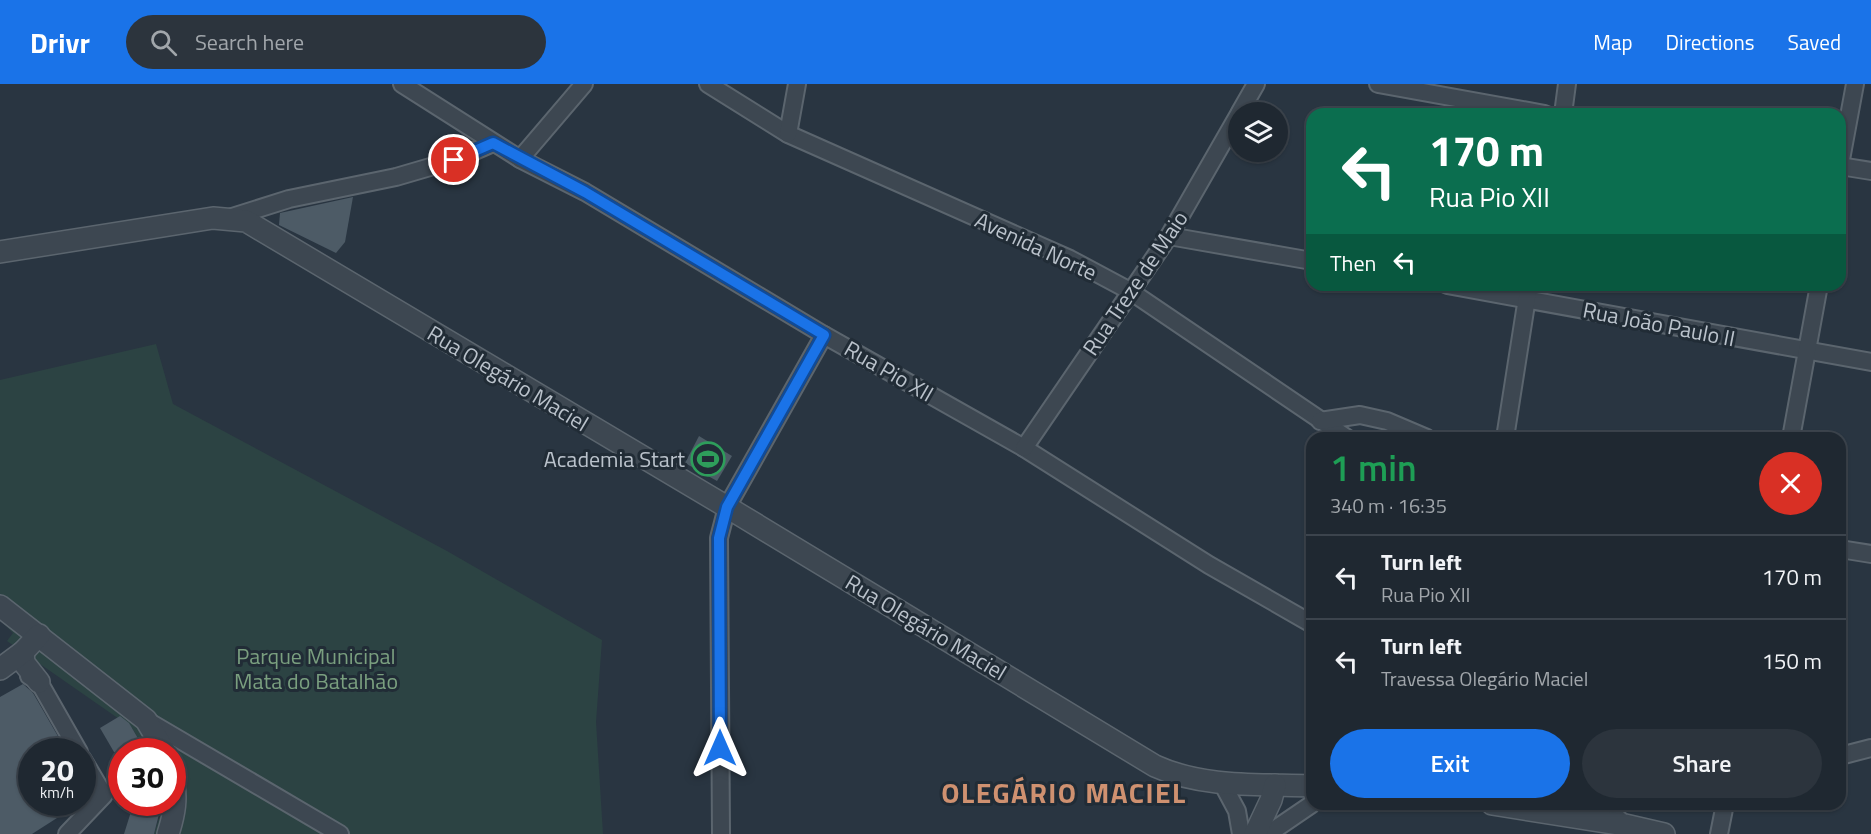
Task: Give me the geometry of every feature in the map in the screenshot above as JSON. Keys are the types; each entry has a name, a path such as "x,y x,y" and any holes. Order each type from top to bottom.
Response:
{"street":[{"name":"Rua Pio XII","path":"402,84 520,159 585,192 824,335 1024,448 1209,565 1306,621"},
{"path":"520,159 584,84"},
{"name":"Avenida Norte","path":"708,84 788,134 1070,259 1130,291 1337,432"},
{"path":"788,134 797,84"},
{"name":"Rua Treze de Maio","path":"1245,102 1256,84"},
{"path":"1378,84 1512,108"},
{"path":"1564,108 1567,84"},
{"path":"1846,133 1855,84"},
{"name":"Rua Treze de Maio","path":"1024,448 1169,236 1228,132"},
{"path":"229,218 289,199 396,177 454,160 493,143"},
{"path":"1846,167 1871,171"},
{"name":"Rua Olegário Maciel","path":"0,252 141,228 229,218 246,221 727,507 1155,766 1168,772 1221,783 1306,786"},
{"path":"1169,236 1306,260"},
{"path":"1792,432 1818,291"},
{"path":"1506,432 1527,292"},
{"name":"Rua João Paulo II","path":"1527,292 1806,352 1871,362"},
{"path":"721,834 719,538 727,507 824,335"},
{"path":"1320,421 1360,415 1387,421 1413,432"},
{"path":"1846,550 1871,554"},
{"path":"0,606 146,720 340,834"},
{"path":"0,670 39,635"},
{"path":"22,652 24,663 39,682 71,738"},
{"path":"0,670 19,670 39,682"},
{"path":"146,720 157,738"},
{"path":"1846,754 1871,748"},
{"path":"96,782 104,795 96,803"},
{"path":"1221,783 1237,811 1241,834"},
{"path":"1255,834 1271,800 1275,785"},
{"path":"1268,834 1306,808"},
{"path":"1530,810 1625,825 1664,834"},
{"path":"1609,810 1625,825"},
{"path":"1719,834 1724,810"},
{"path":"67,834 84,816"},
{"path":"168,834 174,816"}],"green space":[{"name":"Parque Municipal Mata do Batalhão","path":"156,344 173,404 447,551 602,640 596,722 603,834 154,834 160,816 186,816 186,738 138,738 132,728 7,641 13,633 0,620 0,380"}],"building":[{"path":"353,197 345,242 336,253 279,225 280,213"},
{"name":"Academia Start","path":"699,436 732,456 717,481 685,463"},
{"path":"23,684 33,693 59,738 18,738 18,816 60,816 32,834 0,834 0,697"},
{"path":"120,716 129,723 138,738 108,738 108,742 100,728"},
{"path":"130,816 158,816 154,834 124,834"}],"place":[{"name":"Academia Start","path":"708,459"}],"district":[{"name":"OLEGÁRIO MACIEL","path":"1064,792"}],"route":[{"path":"454,160 493,143 585,192 824,335 727,507 719,538 720,748"}]}
